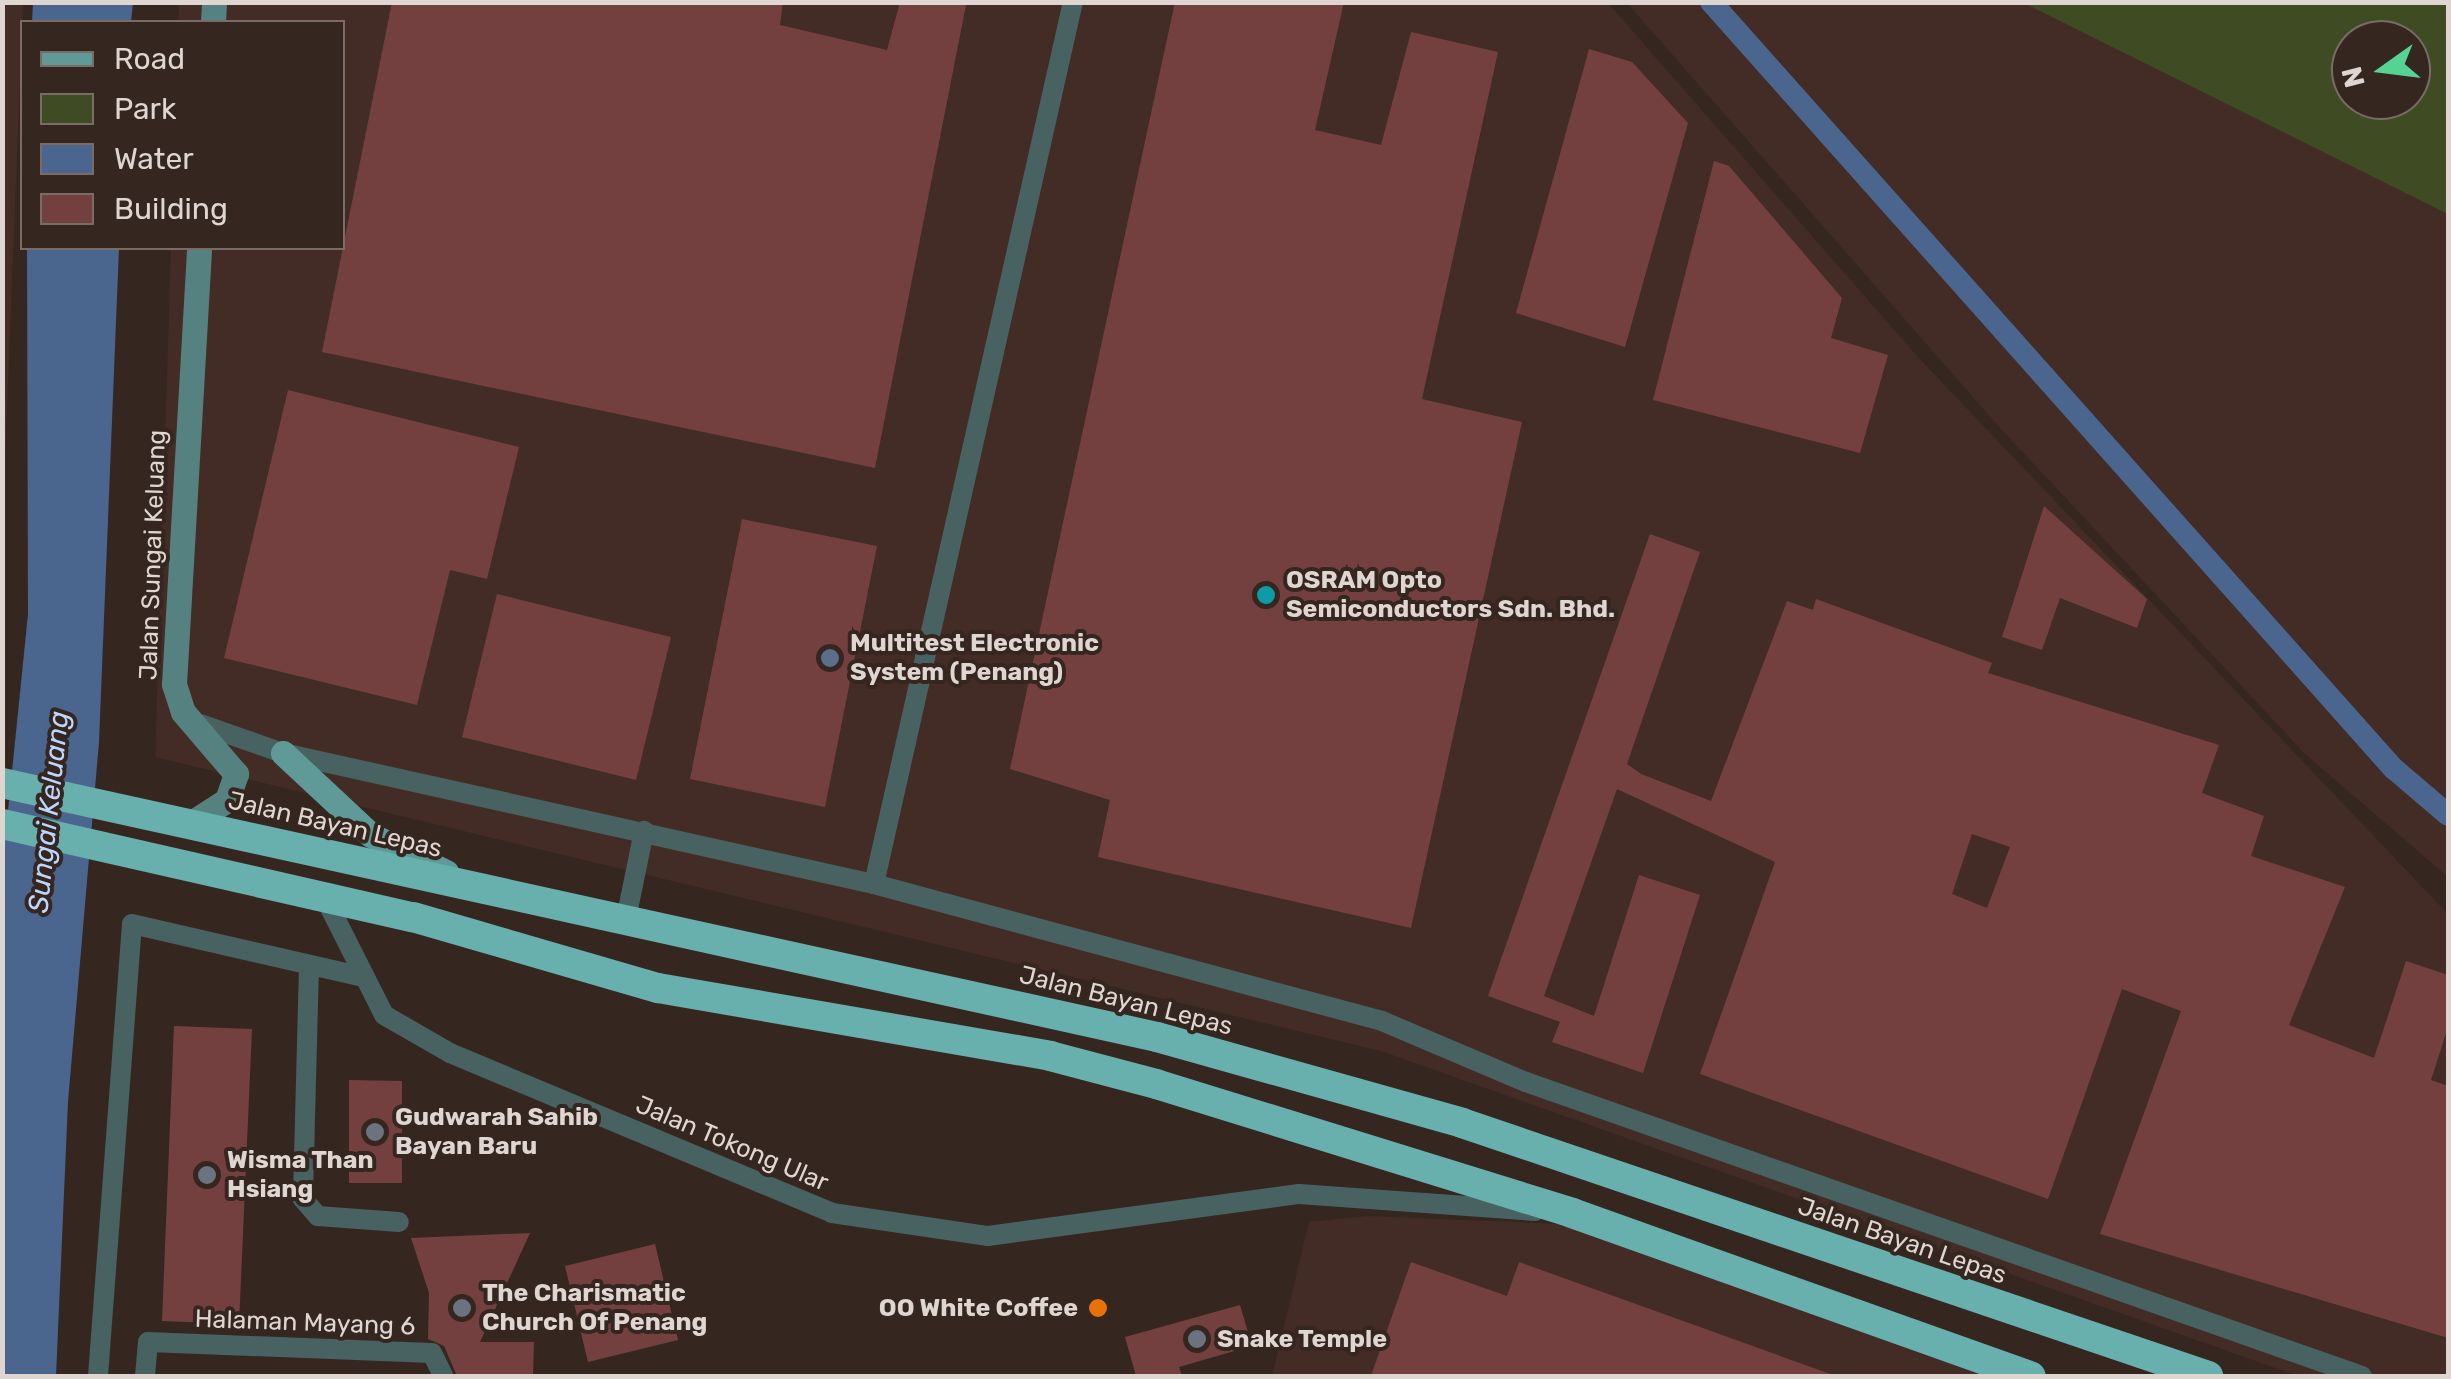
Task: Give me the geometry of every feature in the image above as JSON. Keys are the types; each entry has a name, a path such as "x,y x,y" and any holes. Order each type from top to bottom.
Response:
{"highway":[{"name":"Jalan Bayan Lepas","path":"2,784 193,822 1157,1036 1462,1124 2208,1376"},
{"path":"2,824 324,896 658,988 1050,1056 1280,1118 1572,1213 2032,1376"}],"main road":[{"path":"283,753 371,835 487,889"}],"street":[{"path":"874,884 1073,2"},
{"name":"Jalan Sungai Keluang","path":"193,822 236,782 233,763 200,724 183,712 174,670 199,250"},
{"path":"200,724 283,753 874,884 1382,1021 1526,1082 2362,1376"},
{"path":"626,919 644,831"},
{"name":"Jalan Tokong Ular","path":"324,896 359,976 384,1015 450,1053 832,1213 988,1236 1298,1194 1572,1213"},
{"path":"98,1376 124,937 148,921 359,976"},
{"path":"309,966 303,1200 318,1216 399,1222"},
{"name":"Halaman Mayang 6","path":"144,1376 148,1342 432,1352 443,1376"}],"shaded area":[{"path":"2,3 23,3 3,513"},
{"path":"179,3 1608,3 1918,357 2448,914 2448,1376 2298,1376 1381,1051 155,757 171,250 345,250 345,20 179,20"},
{"path":"1627,3 2448,3 2448,877 2305,754 2001,429"},
{"path":"1367,1216 1587,1225 1998,1376 1272,1376 1309,1222"}],"green space":[{"path":"2024,3 2448,3 2448,214"}],"water":[{"path":"33,3 133,3 131,20 32,20"},
{"name":"Sungai Keluang","path":"27,250 119,250 99,742 68,1102 56,1376 3,1376 2,870 28,614"}],"building":[{"path":"392,2 783,2 780,25 887,50 900,2 966,5 875,468 322,352"},
{"name":"OSRAM Opto Semiconductors Sdn. Bhd.","path":"1175,2 1344,2 1315,130 1381,145 1411,32 1498,52 1422,399 1522,422 1411,928 1098,857 1110,800 1010,769"},
{"path":"1589,49 1632,62 1688,123 1625,347 1516,313"},
{"path":"1714,161 1729,166 1842,298 1831,338 1888,355 1860,453 1653,400"},
{"path":"288,390 519,447 487,579 450,570 417,705 224,658"},
{"path":"2044,506 2147,599 2137,628 2060,598 2042,650 2002,637"},
{"path":"742,519 877,546 825,807 690,779"},
{"path":"1650,534 1700,552 1627,764 1641,774 1711,801 1787,601 1813,610 1816,599 1992,663 1988,673 2219,745 2202,793 2264,816 2251,856 2345,887 2289,1025 2374,1058 2406,961 2448,975 2448,1027 2431,1080 2448,1086 2448,1338 2100,1234 2181,1011 2122,989 2048,1199 1700,1074 1775,862 1617,789 1544,996 1594,1016 1639,875 1700,895 1643,1073 1552,1042 1560,1022 1488,996","holes":["1972,834 2010,847 1987,908 1952,894"]},
{"path":"497,594 671,637 636,780 462,737"},
{"name":"Wisma Than Hsiang","path":"174,1026 252,1029 239,1324 162,1321"},
{"name":"Gudwarah Sahib Bayan Baru","path":"349,1080 402,1081 402,1183 349,1183"},
{"name":"The Charismatic Church Of Penang","path":"530,1233 480,1342 534,1342 533,1376 457,1376 444,1346 428,1339 429,1293 411,1238"},
{"path":"655,1244 678,1340 588,1362 565,1266"},
{"path":"1411,1262 1507,1296 1519,1262 1836,1376 1371,1376"},
{"name":"Snake Temple","path":"1240,1305 1252,1346 1179,1367 1182,1376 1136,1376 1125,1337"}],"waterway":[{"path":"1711,2 2393,768 2448,815"}],"place":[{"name":"OSRAM Opto Semiconductors Sdn. Bhd.","path":"1266,595"},
{"name":"Multitest Electronic System (Penang)","path":"830,658"},
{"name":"Gudwarah Sahib Bayan Baru","path":"375,1132"},
{"name":"Wisma Than Hsiang","path":"207,1175"},
{"name":"The Charismatic Church Of Penang","path":"462,1308"},
{"name":"OO White Coffee","path":"1098,1308"},
{"name":"Snake Temple","path":"1197,1339"}]}
